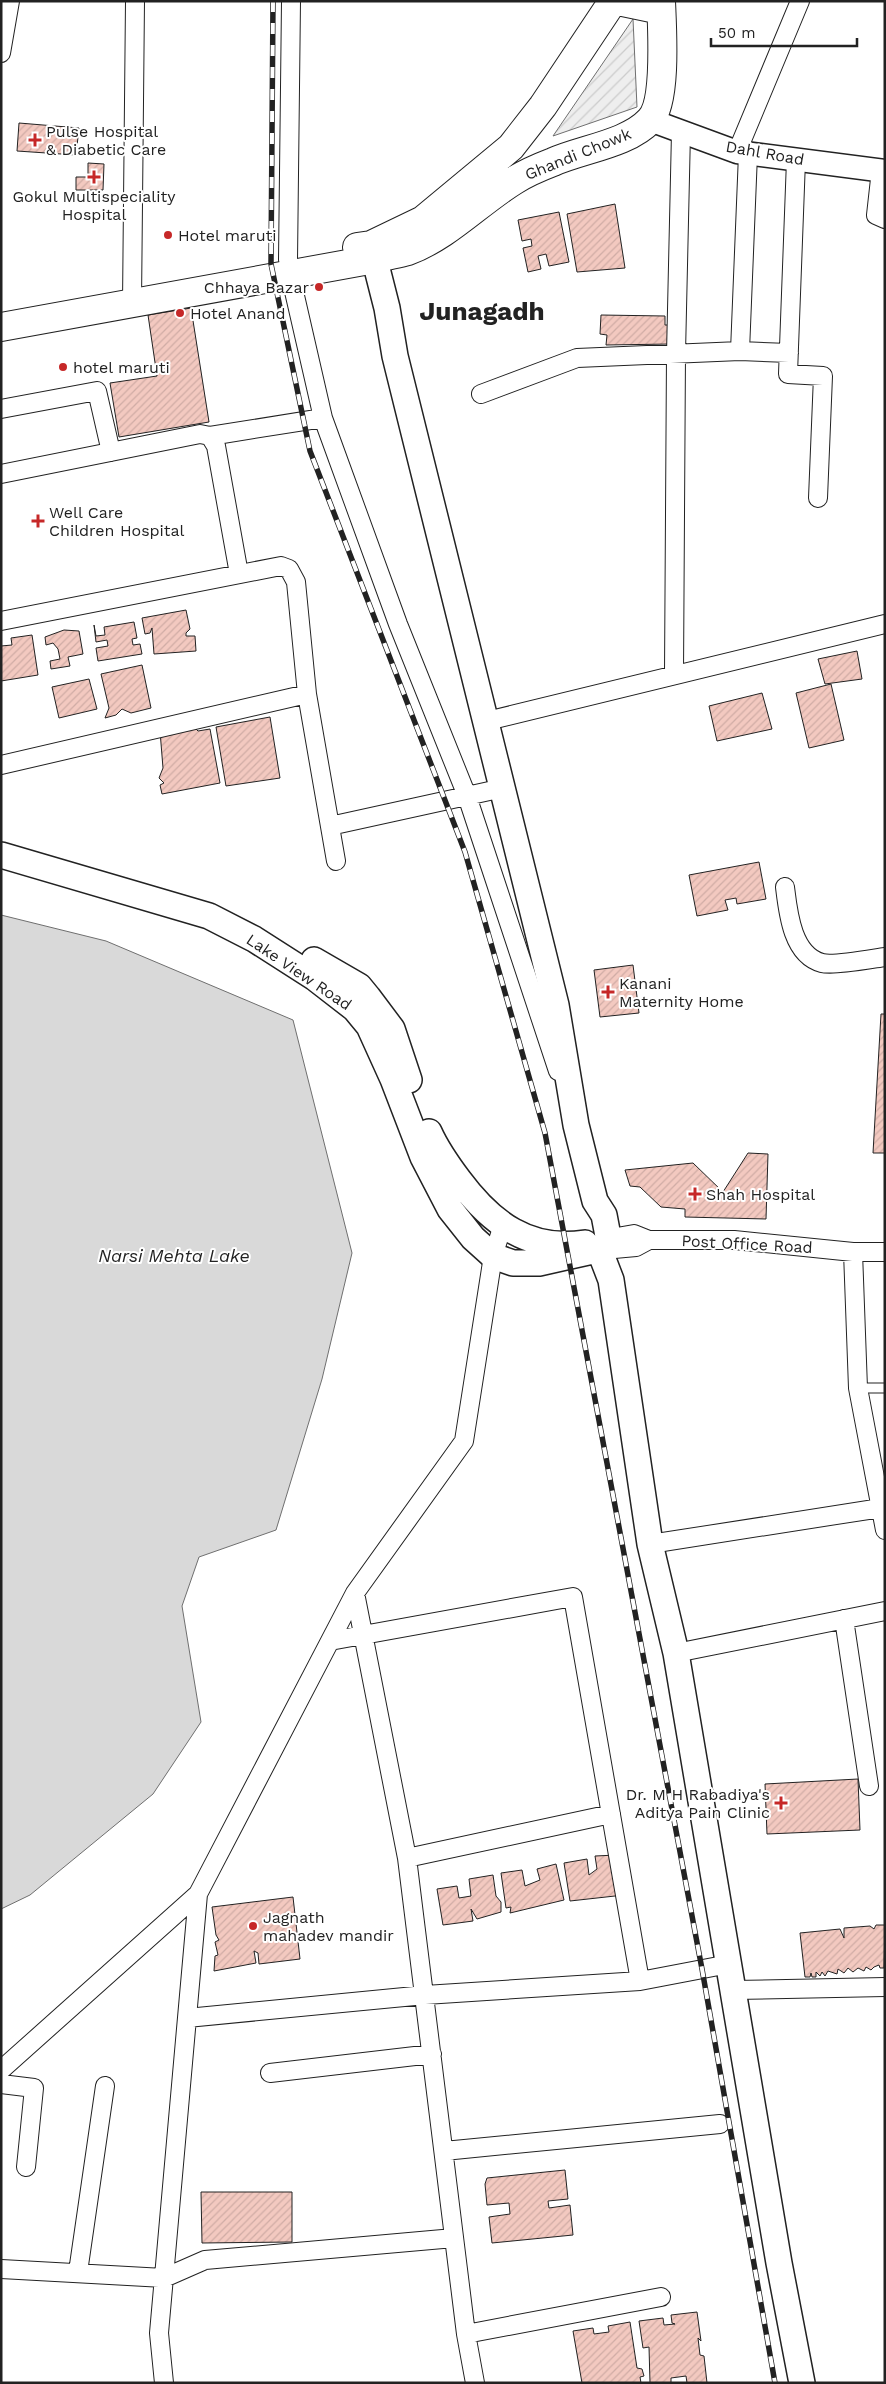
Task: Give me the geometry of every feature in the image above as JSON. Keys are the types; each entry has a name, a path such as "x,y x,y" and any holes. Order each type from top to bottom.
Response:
{"main road":[{"name":"Ghandi Chowk","path":"373,252 423,220 512,147 543,106 612,1"},
{"path":"618,1 661,6"},
{"name":"Ghandi Chowk","path":"373,252 408,250 439,235 516,179 554,161 608,143 635,131 650,120 659,103 662,70 661,6"},
{"path":"523,131 554,161"},
{"path":"1,327 132,298 373,252 387,308 395,356 556,1005 576,1125 595,1201 594,1217 611,1280 650,1544 676,1652 779,2263 802,2383"},
{"path":"1,316 132,298"},
{"name":"Lake View Road","path":"1,842 211,900 359,986 392,1029 412,1090 437,1152 477,1204 503,1225 521,1236 549,1242 602,1246"},
{"name":"Lake View Road","path":"1,856 208,916 254,940 340,996 356,1009 369,1026 393,1079 423,1157 450,1209 473,1238 493,1256 513,1263 538,1263 602,1246"}],"street":[{"path":"1,53 10,1"},
{"path":"132,298 135,1"},
{"path":"291,1 289,267 323,418 398,624 467,796 576,1125"},
{"path":"740,351 743,153 800,1"},
{"name":"Dahl Road","path":"650,120 743,153 883,171"},
{"path":"674,674 676,354 681,132"},
{"path":"796,160 788,374 823,376 818,498"},
{"path":"883,171 876,215 885,219"},
{"path":"481,394 577,358 740,351 789,353"},
{"path":"1,409 97,391 111,452"},
{"path":"1,474 200,434 210,436 323,418"},
{"path":"210,436 216,446 239,574"},
{"path":"1,622 281,566 289,569 296,582 307,694 336,861"},
{"path":"487,721 885,624"},
{"path":"1,765 307,694"},
{"path":"330,826 503,788"},
{"path":"785,887 788,913 797,941 810,957 823,964 885,957"},
{"path":"1,2070 198,1894 356,1593 464,1441 493,1256 503,1225"},
{"name":"Post Office Road","path":"602,1246 636,1247 649,1240 734,1240 853,1252 885,1252"},
{"path":"650,1544 883,1521 858,1388 853,1252"},
{"path":"356,1593 362,1635 407,1858 466,2334 475,2383"},
{"path":"330,1641 572,1597 640,1982"},
{"path":"676,1652 885,1610"},
{"path":"844,1619 869,1786"},
{"path":"407,1858 611,1814"},
{"path":"164,2383 159,2333 198,1894"},
{"path":"187,2018 425,1995 640,1982 729,1964"},
{"path":"733,1990 885,1986"},
{"path":"270,2073 432,2054"},
{"path":"1,2084 34,2088 26,2167"},
{"path":"78,2272 105,2086"},
{"path":"444,2151 720,2124"},
{"path":"1,2269 164,2278 205,2260 454,2238"},
{"path":"466,2334 661,2297"}],"lane":[{"path":"858,1388 885,1388"}],"shaded area":[{"path":"633,19 637,107 553,136"}],"water":[{"name":"Narsi Mehta Lake","path":"1,915 106,941 293,1020 352,1253 322,1379 276,1530 199,1557 182,1606 201,1722 153,1794 30,1895 1,1909"}],"building":[{"path":"19,123 79,128 76,155 17,151"},
{"path":"88,163 104,164 103,190 76,190 76,177 88,177"},
{"path":"615,204 625,268 577,272 567,214"},
{"path":"559,212 569,262 549,266 546,254 538,256 541,269 528,272 523,248 532,246 531,239 522,241 518,220"},
{"path":"191,308 209,422 119,437 110,383 157,376 148,315"},
{"path":"601,315 665,316 665,325 671,325 671,344 606,345 607,335 600,334"},
{"path":"186,610 190,629 186,636 195,636 196,651 154,654 152,628 150,633 145,634 142,618"},
{"path":"134,622 137,638 132,639 133,645 140,644 142,654 98,661 96,648 108,646 107,640 96,642 94,625 96,636 105,635 104,627"},
{"path":"64,630 79,631 83,654 68,657 70,666 51,669 50,661 60,659 58,649 53,643 46,645 45,637"},
{"path":"32,635 38,675 1,681 1,646 12,645 11,638"},
{"path":"857,651 862,679 825,684 818,659"},
{"path":"142,665 151,708 131,713 122,709 116,715 105,718 109,708 101,674"},
{"path":"89,679 97,709 59,718 52,687"},
{"path":"831,684 844,740 809,748 796,693"},
{"path":"762,693 772,729 717,741 709,706"},
{"path":"270,717 280,778 226,786 216,727"},
{"path":"195,728 198,731 210,729 220,783 162,794 160,785 164,783 159,778 163,768 160,731"},
{"path":"759,862 766,899 737,904 736,898 725,900 728,910 697,916 689,875"},
{"path":"633,965 639,1013 600,1017 594,970"},
{"path":"881,1014 885,1014 885,1153 873,1153"},
{"path":"748,1153 768,1154 766,1219 685,1217 685,1209 661,1207 640,1187 630,1186 625,1170 693,1163 723,1192"},
{"path":"858,1779 860,1830 767,1834 765,1784"},
{"path":"617,1855 624,1895 570,1901 564,1863 587,1859 589,1875 597,1869 595,1856"},
{"path":"556,1864 564,1900 510,1913 511,1907 506,1908 501,1873 522,1870 525,1886 540,1880 537,1869"},
{"path":"493,1875 496,1896 501,1902 501,1912 477,1919 471,1909 473,1921 443,1925 437,1889 457,1886 459,1898 471,1896 469,1879"},
{"path":"293,1897 300,1959 259,1964 258,1953 254,1951 256,1963 214,1971 215,1956 218,1955 215,1942 219,1940 216,1935 212,1907"},
{"path":"876,1925 885,1925 884,1968 880,1968 879,1965 871,1970 866,1967 864,1971 858,1968 853,1972 848,1968 844,1973 838,1969 837,1974 828,1971 825,1976 822,1972 820,1976 816,1972 816,1977 812,1977 811,1973 810,1977 805,1977 800,1933 840,1929 844,1938 844,1928 870,1926 874,1929"},
{"path":"565,2170 568,2199 548,2201 549,2208 570,2205 573,2235 492,2243 489,2217 510,2214 509,2203 487,2205 485,2184 487,2178"},
{"path":"201,2192 292,2192 292,2242 202,2243"},
{"path":"697,2312 701,2341 698,2338 700,2355 704,2356 707,2383 687,2383 686,2376 671,2378 671,2383 650,2383 649,2347 643,2348 639,2321 663,2318 664,2325 675,2324 672,2323 671,2315"},
{"path":"630,2322 637,2368 642,2369 644,2376 640,2377 641,2383 582,2383 573,2331 593,2328 594,2334 609,2332 608,2326"}],"railway":[{"path":"273,1 271,264 310,451 465,852 545,1133 702,1969 775,2383"}],"place":[{"name":"Pulse Hospital & Diabetic Care","path":"35,140"},
{"name":"Gokul Multispeciality Hospital","path":"94,177"},
{"name":"Hotel maruti","path":"168,235"},
{"name":"Chhaya Bazar","path":"319,287"},
{"name":"Hotel Anand","path":"180,313"},
{"name":"hotel maruti","path":"63,367"},
{"name":"Well Care Children Hospital","path":"38,521"},
{"name":"Kanani Maternity Home","path":"608,992"},
{"name":"Shah Hospital","path":"695,1194"},
{"name":"Dr. M H Rabadiya's Aditya Pain Clinic","path":"781,1803"},
{"name":"Jagnath mahadev mandir","path":"253,1926"}],"district":[{"name":"Junagadh","path":"482,311"}]}
